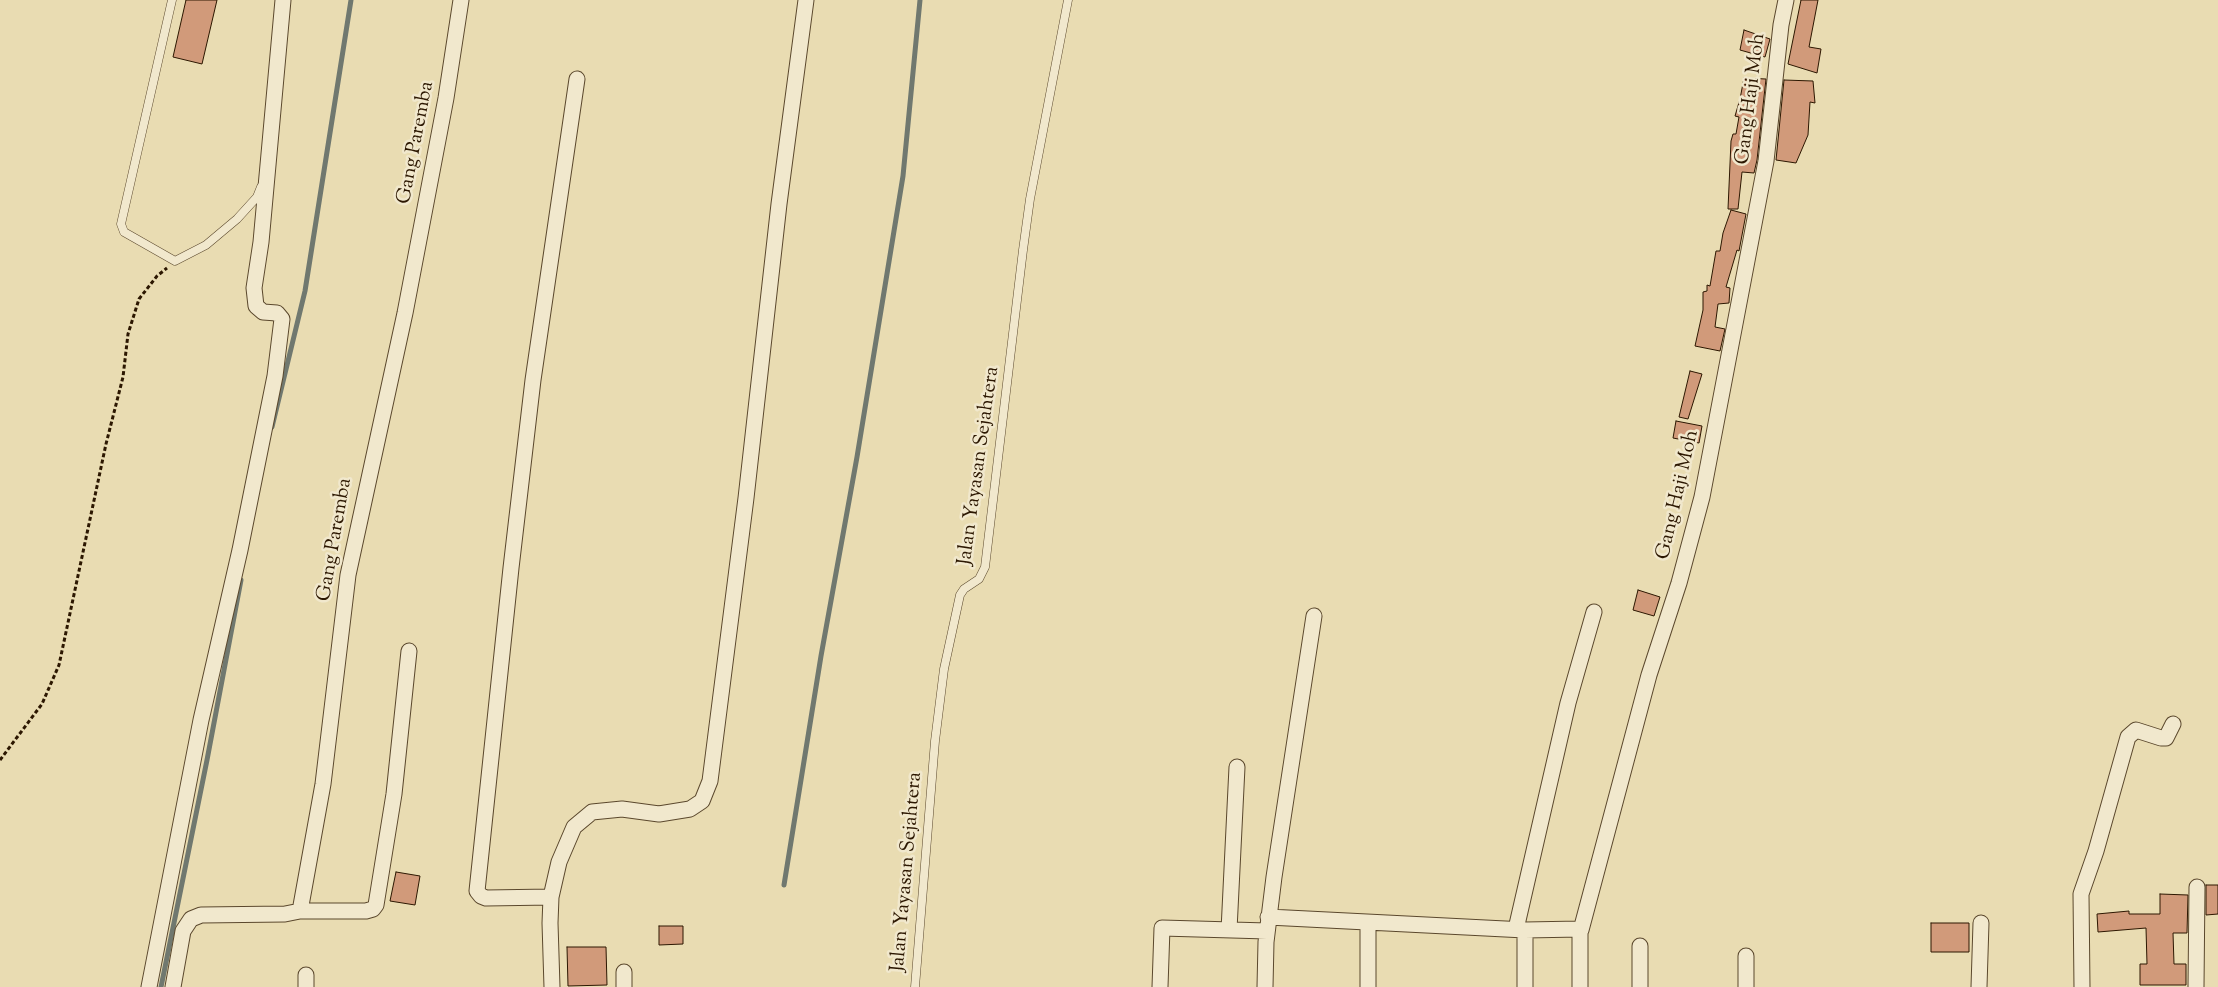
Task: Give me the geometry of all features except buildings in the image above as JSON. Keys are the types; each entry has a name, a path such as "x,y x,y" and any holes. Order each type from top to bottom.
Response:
{"street":[{"path":"149,987 201,720 240,550 275,376 282,319 276,313 260,310 256,306 254,299 284,0"},
{"name":"Gang Paremba","path":"300,911 325,774 348,575 405,313 446,98 462,0"},
{"path":"552,987 551,896 559,862 574,827 592,812 622,809 659,814 690,809 702,800 710,781 746,498 779,204 806,0"},
{"name":"Gang Haji Moh","path":"1580,987 1580,929 1649,675 1696,523 1738,315 1764,171 1781,25 1786,0"},
{"path":"551,896 486,898 481,896 477,890 533,380 577,80"},
{"path":"1525,987 1520,929 1568,703 1594,612"},
{"path":"1265,987 1268,924 1314,616"},
{"path":"173,987 183,930 191,920 201,915 373,910 376,905 394,794 409,651"},
{"path":"2082,987 2081,894 2096,851 2128,737 2136,730 2164,738 2169,735 2173,724"},
{"path":"1229,930 1237,767"},
{"path":"2196,987 2197,887"},
{"path":"1160,987 1162,928 1229,930 1268,924 1368,923 1520,929 1580,929"},
{"path":"1368,923 1368,987"},
{"path":"1979,987 1981,923"},
{"path":"1640,946 1640,987"},
{"path":"1746,956 1746,987"}],"lane":[{"path":"172,0 121,224 124,232 175,262 206,245 237,219 257,197 266,179"},
{"name":"Jalan Yayasan Sejahtera","path":"915,987 935,741 944,670 960,595 964,589 979,579 985,567 1022,250 1068,0"}],"path":[{"path":"0,760 42,704 59,665 106,444 123,377 128,334 139,299 157,276 175,262"}],"waterway":[{"path":"272,427 305,291 351,0"},
{"path":"784,885 903,176 920,0"},
{"path":"161,987 241,580"}]}
